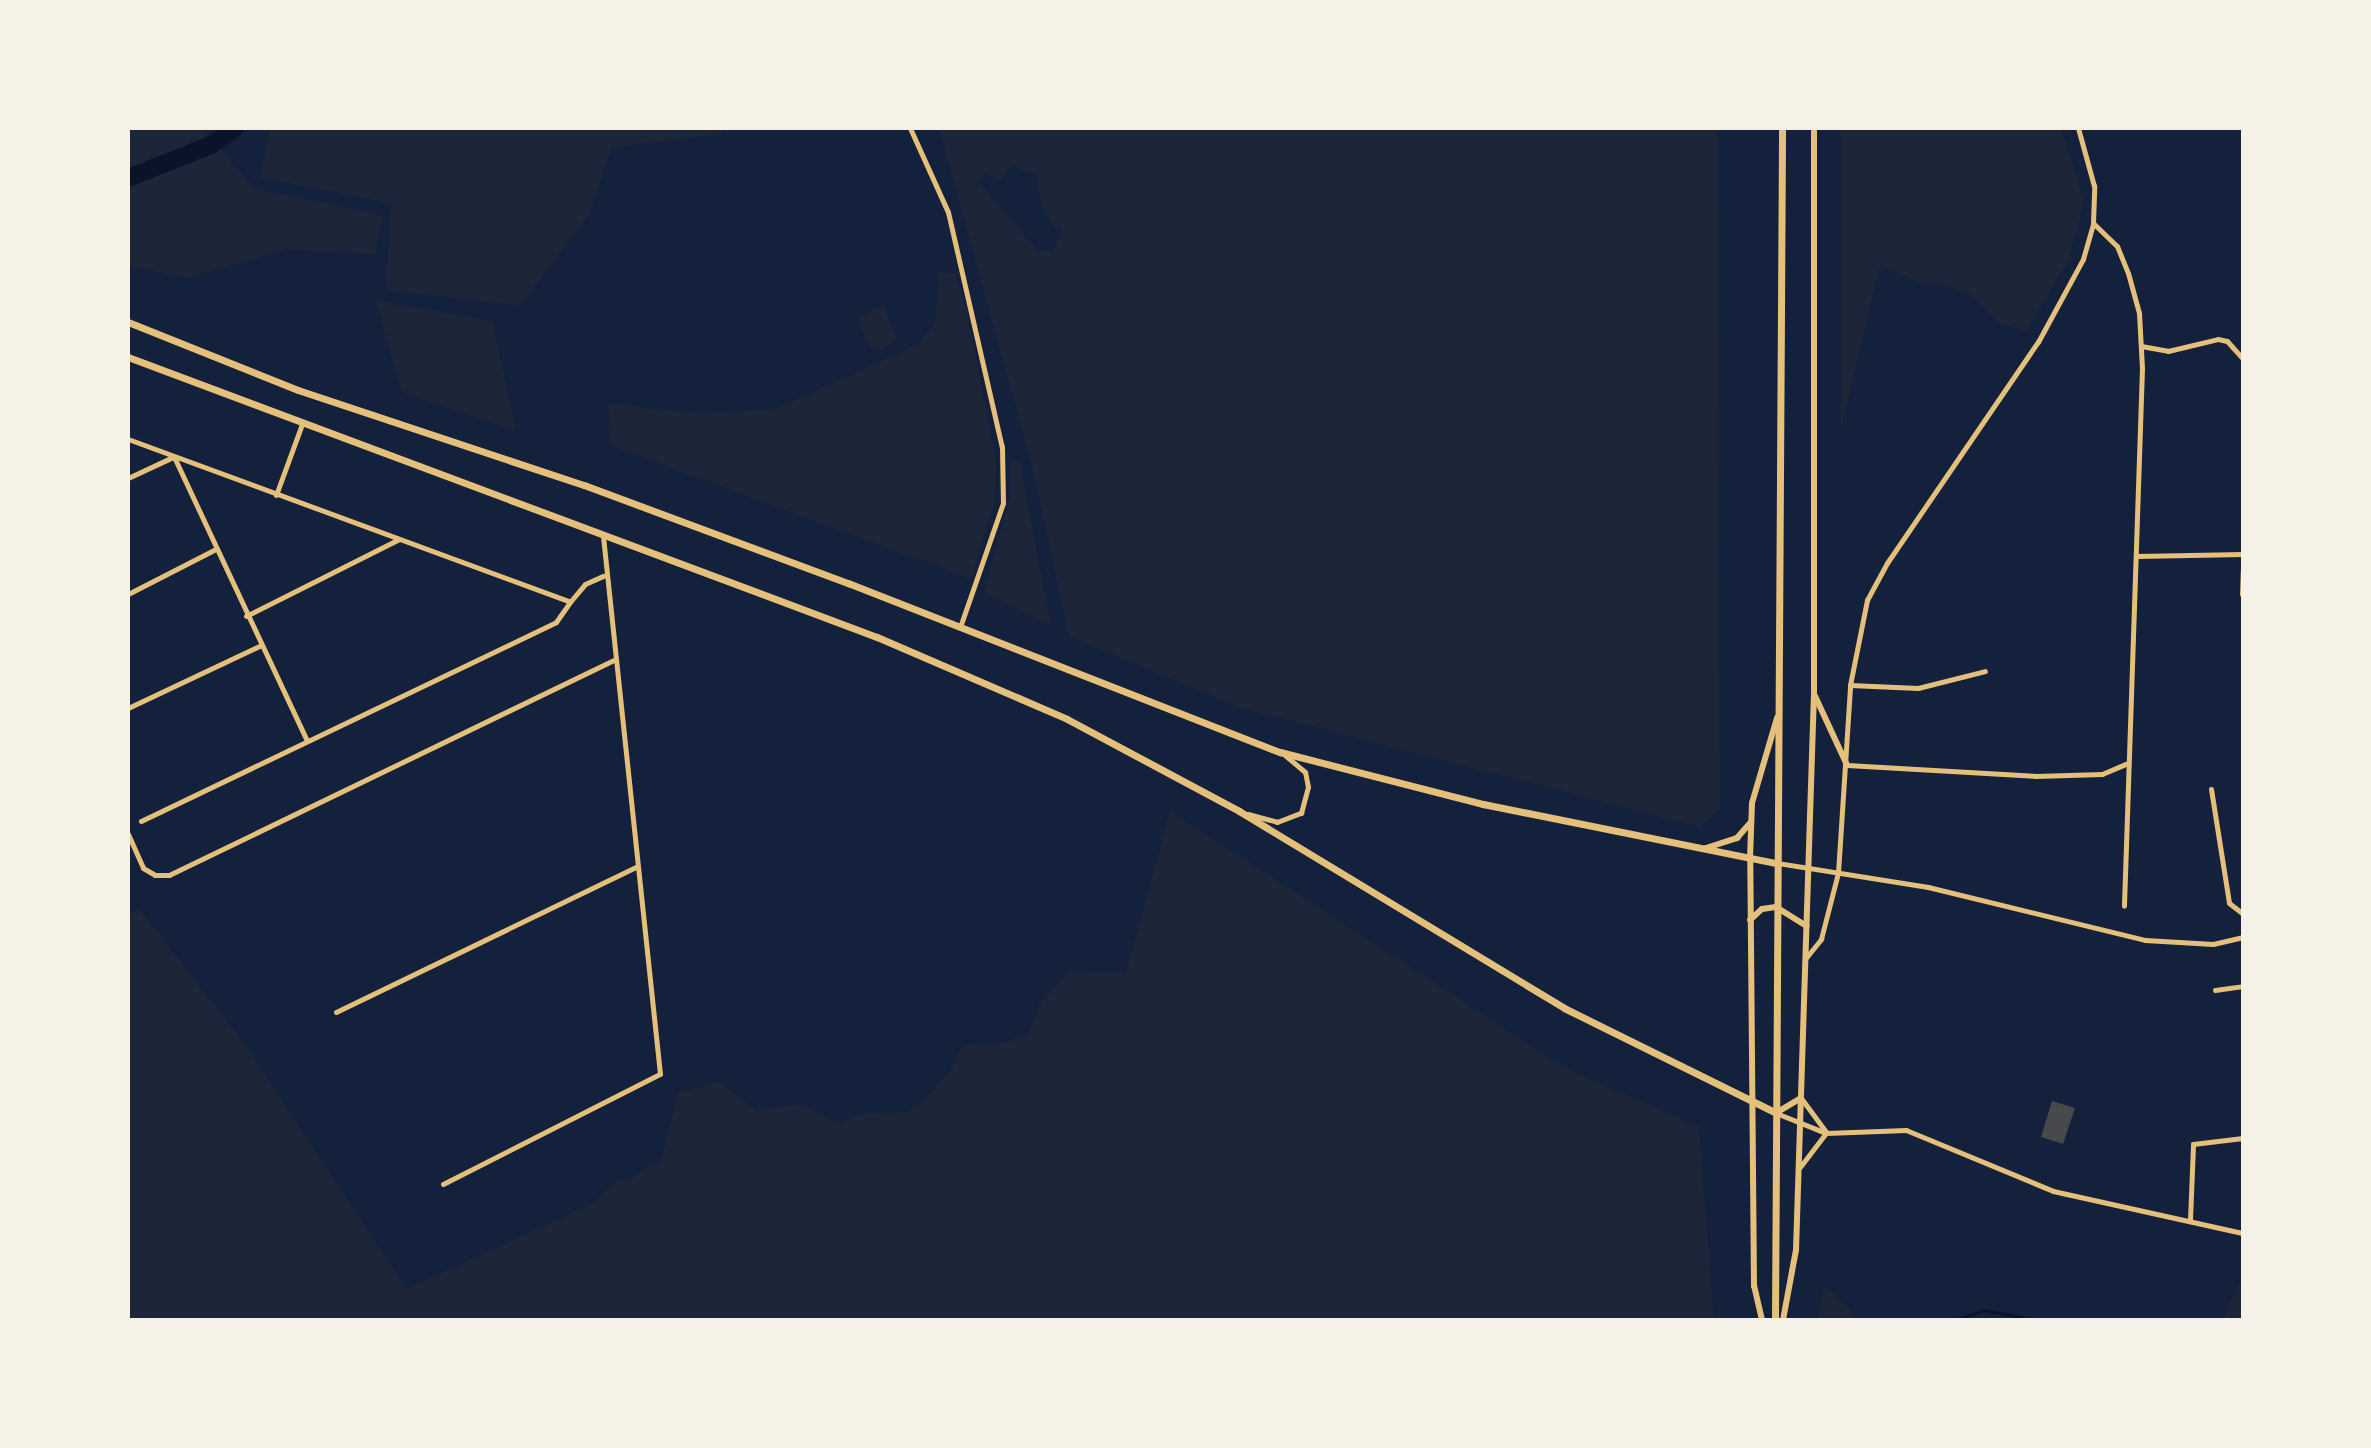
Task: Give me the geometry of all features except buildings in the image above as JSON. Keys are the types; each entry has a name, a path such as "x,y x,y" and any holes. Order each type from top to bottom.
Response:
{"main road":[{"path":"1775,1320 1782,128"},
{"path":"128,322 298,390 584,485 1280,752 1483,804 1776,863"},
{"path":"128,357 877,637 1067,719 1239,811 1564,1008 1776,1113"}],"street":[{"path":"910,128 948,212 1002,447 1003,503 960,628"},
{"path":"1783,1320 1796,1250 1814,692 1814,142 1811,128"},
{"path":"1805,960 1821,939 1838,873 1850,685 1861,620 1876,581 2038,342 2083,259 2093,223 2094,186 2078,128"},
{"path":"2093,223 2117,246 2128,273 2141,346 2124,906"},
{"path":"2141,346 2168,351 2218,339 2227,341 2243,359"},
{"path":"276,495 302,424"},
{"path":"128,439 570,602"},
{"path":"128,478 174,458"},
{"path":"174,458 214,550 307,741"},
{"path":"443,1184 660,1074 603,576 603,536"},
{"path":"246,616 399,539"},
{"path":"128,594 214,550"},
{"path":"2137,556 2243,554"},
{"path":"2242,594 2243,569"},
{"path":"141,821 556,622 585,584 603,576"},
{"path":"128,708 261,645"},
{"path":"128,834 143,868 169,875 614,660"},
{"path":"1850,685 1918,688 1985,671"},
{"path":"1814,692 1847,765"},
{"path":"1762,1320 1754,1286 1751,820 1778,715"},
{"path":"1239,811 1277,822 1301,813 1308,787 1305,772 1280,752"},
{"path":"1847,765 2035,776 2102,774 2126,764"},
{"path":"2211,789 2229,903 2243,914"},
{"path":"1704,849 1737,838 1751,820"},
{"path":"1776,863 1928,887 2145,940 2213,944 2243,937"},
{"path":"336,1012 636,867"},
{"path":"1750,920 1762,909 1776,907 1806,926"},
{"path":"2215,990 2243,986"},
{"path":"1776,1113 1801,1097"},
{"path":"1801,1097 1826,1133"},
{"path":"1776,1113 1826,1133 1906,1130 2053,1191 2243,1233"},
{"path":"1799,1168 1826,1133"},
{"path":"2190,1220 2193,1144 2243,1138"}],"shaded area":[{"path":"128,128 201,128 255,189 383,215 375,254 286,249 188,278 128,265"},
{"path":"270,128 726,128 721,134 612,147 589,214 520,305 386,290 391,203 260,177"},
{"path":"939,128 1718,128 1720,809 1700,827 1241,708 1069,636 1033,470","holes":["1012,166 1036,174 1041,207 1055,228 1063,228 1053,251 1037,250 978,181 985,172 1000,180"]},
{"path":"1841,128 2061,128 2084,201 2069,260 2026,331 2002,325 1973,296 1933,281 1925,285 1880,265 1841,429"},
{"path":"939,271 955,274 967,310 996,462 995,500 971,579 610,445 608,404 703,414 776,409 919,344 935,323"},
{"path":"376,301 492,321 516,431 402,393"},
{"path":"884,305 896,338 881,350 870,347 857,318"},
{"path":"1010,459 1020,463 1051,626 984,592 1010,498"},
{"path":"1170,811 1567,1069 1699,1127 1714,1320 128,1320 128,915 139,909 246,1046 407,1289 592,1204 617,1181 631,1179 662,1159 678,1092 720,1082 756,1111 801,1104 837,1123 865,1113 908,1112 920,1105 950,1072 962,1046 1005,1043 1029,1032 1040,1003 1069,972 1126,973"},
{"path":"2243,1276 2243,1320 2222,1320"},
{"path":"1824,1286 1839,1298 1859,1320 1817,1320"}],"waterway":[{"path":"128,178 211,145 235,128"},
{"path":"1956,1320 1983,1310 2036,1320"}]}
